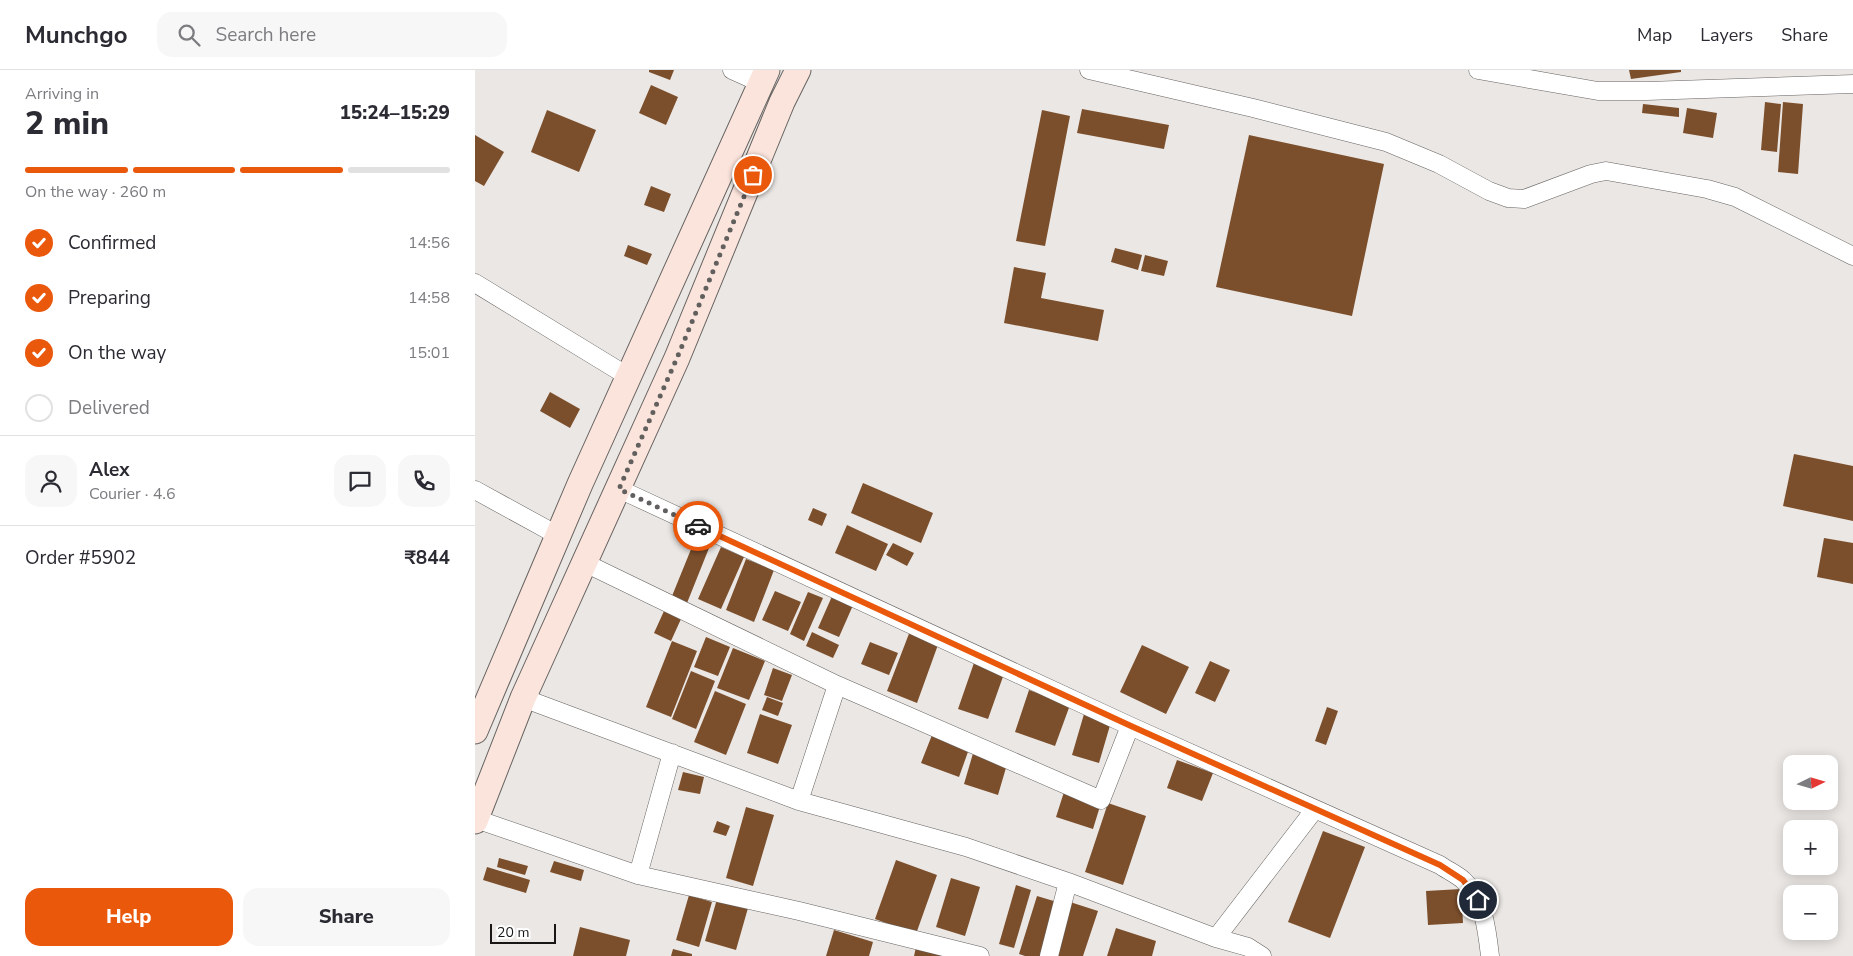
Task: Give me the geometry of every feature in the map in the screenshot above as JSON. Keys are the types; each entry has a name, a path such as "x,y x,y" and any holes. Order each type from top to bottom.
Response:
{"main road":[{"path":"475,820 523,698 677,358 798,70"},
{"path":"475,731 580,484 764,76"}],"street":[{"path":"732,70 764,76"},
{"path":"1089,70 1253,108 1386,142 1439,164 1489,191 1508,198 1524,199 1591,174 1606,171 1707,189 1735,196 1853,256"},
{"path":"1478,70 1598,91 1853,84"},
{"path":"475,284 629,377"},
{"path":"619,489 1131,726 1440,865 1463,880 1478,900 1487,926 1490,956"},
{"path":"475,490 559,536"},
{"path":"585,563 837,685 1101,800 1131,726"},
{"path":"799,801 837,685"},
{"path":"523,698 799,801 966,847 1068,882 1216,938 1247,947 1262,956"},
{"path":"638,875 672,753"},
{"path":"1216,938 1315,808"},
{"path":"475,820 638,875 799,911 980,956"},
{"path":"1049,956 1068,882"}],"building":[{"path":"649,70 674,70 670,80 649,72"},
{"path":"1629,70 1681,70 1681,72 1631,79"},
{"path":"651,85 678,97 666,125 639,113"},
{"path":"1765,102 1781,104 1777,152 1761,150"},
{"path":"1783,102 1803,104 1798,174 1778,172"},
{"path":"1643,104 1679,108 1679,117 1642,113"},
{"path":"1687,108 1717,113 1713,138 1683,133"},
{"path":"1082,109 1169,125 1164,149 1077,133"},
{"path":"547,110 596,130 579,172 531,152"},
{"path":"1042,110 1070,116 1045,246 1016,241"},
{"path":"475,135 504,152 484,186 475,181"},
{"path":"1249,135 1384,164 1352,316 1216,287"},
{"path":"651,186 671,194 664,212 644,205"},
{"path":"628,245 652,254 647,265 624,256"},
{"path":"1115,248 1142,255 1138,270 1111,262"},
{"path":"1145,255 1168,261 1164,276 1141,271"},
{"path":"1014,267 1046,273 1041,298 1104,310 1098,341 1004,323"},
{"path":"550,392 580,409 570,428 540,411"},
{"path":"1794,454 1853,466 1853,521 1783,506"},
{"path":"863,483 933,513 921,543 851,513"},
{"path":"813,508 827,514 822,526 808,520"},
{"path":"847,525 888,544 876,571 835,553"},
{"path":"696,537 711,543 687,603 672,596"},
{"path":"1824,538 1853,543 1853,584 1817,577"},
{"path":"893,543 914,553 907,566 886,555"},
{"path":"721,547 744,557 721,609 698,599"},
{"path":"746,559 774,570 754,622 726,610"},
{"path":"775,591 801,602 788,631 762,620"},
{"path":"808,592 823,598 804,641 790,634"},
{"path":"833,594 854,603 839,637 818,628"},
{"path":"664,611 681,619 671,641 654,633"},
{"path":"910,631 939,642 917,703 887,691"},
{"path":"812,632 839,645 833,658 806,646"},
{"path":"706,637 730,647 718,676 694,667"},
{"path":"672,641 697,651 671,717 646,707"},
{"path":"870,642 898,653 889,675 861,664"},
{"path":"1142,645 1189,667 1166,714 1120,692"},
{"path":"733,648 765,661 749,700 717,688"},
{"path":"975,660 1005,671 988,719 958,709"},
{"path":"1210,661 1230,670 1215,702 1195,693"},
{"path":"773,668 792,675 782,701 764,695"},
{"path":"691,671 715,681 696,729 672,719"},
{"path":"1029,690 1070,705 1055,746 1015,732"},
{"path":"715,691 746,704 726,755 694,742"},
{"path":"767,697 783,703 778,716 762,710"},
{"path":"1327,707 1338,711 1326,745 1315,741"},
{"path":"760,714 792,725 778,764 747,753"},
{"path":"1084,714 1111,722 1099,763 1072,755"},
{"path":"932,735 969,749 959,777 921,763"},
{"path":"974,750 1008,761 998,795 964,784"},
{"path":"1177,760 1213,773 1202,801 1167,788"},
{"path":"683,772 704,777 700,794 678,790"},
{"path":"1064,792 1101,803 1093,829 1056,817"},
{"path":"1108,803 1146,816 1123,885 1085,872"},
{"path":"746,807 774,815 753,886 726,878"},
{"path":"717,821 730,826 726,836 713,832"},
{"path":"1323,831 1365,847 1330,938 1288,922"},
{"path":"499,858 528,866 525,875 497,867"},
{"path":"896,860 937,875 916,934 875,919"},
{"path":"554,861 584,870 581,881 550,872"},
{"path":"487,867 530,880 526,893 483,880"},
{"path":"951,878 980,887 965,936 936,927"},
{"path":"1016,885 1031,890 1014,948 999,944"},
{"path":"1461,889 1463,923 1428,925 1426,891"},
{"path":"689,895 712,902 699,947 676,940"},
{"path":"1037,896 1057,902 1041,956 1025,956 1019,954"},
{"path":"717,899 748,908 736,950 705,941"},
{"path":"1070,902 1098,911 1083,956 1053,956"},
{"path":"580,927 630,940 626,956 573,956"},
{"path":"1116,928 1156,941 1152,956 1107,956"},
{"path":"834,930 873,942 869,956 826,956"},
{"path":"917,943 958,956 914,956"},
{"path":"673,949 692,954 692,956 671,956"}],"way so far":[{"path":"698,526 619,489 677,358 753,175"}],"route":[{"path":"698,526 1131,726 1440,865 1463,880 1478,900"}]}
